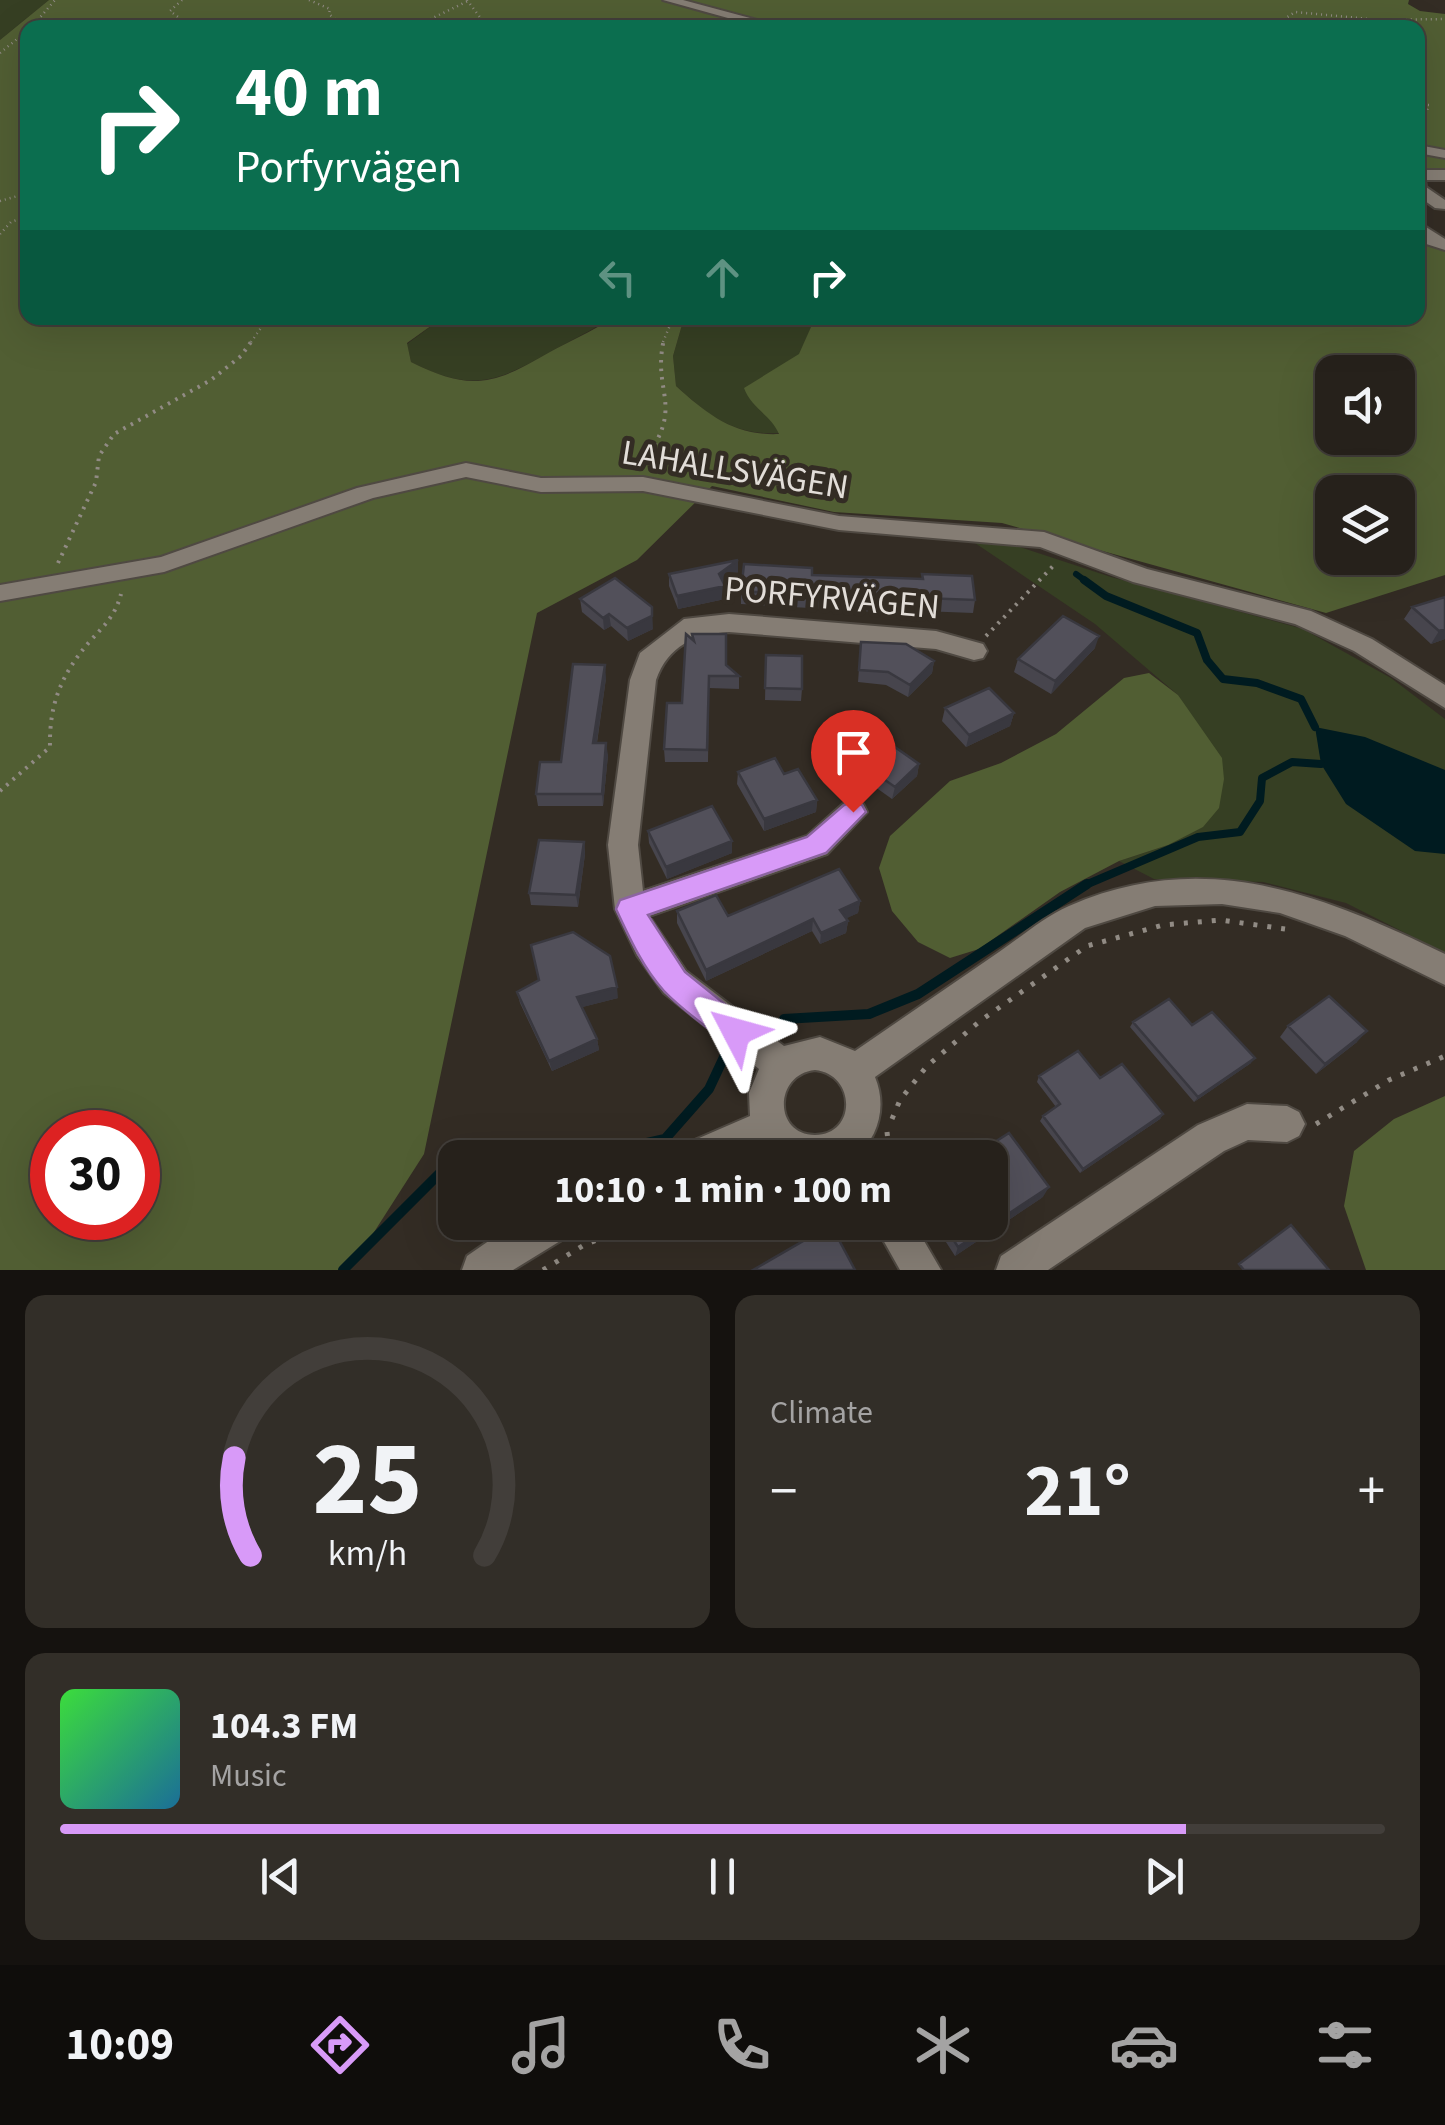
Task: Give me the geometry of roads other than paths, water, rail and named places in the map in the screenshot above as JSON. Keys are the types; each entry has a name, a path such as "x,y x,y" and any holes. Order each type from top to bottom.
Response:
{"street":[{"path":"669,0 749,20"},
{"name":"LAHALLSVÄGEN","path":"0,594 125,574 214,549 365,493 436,474 494,473 541,485 627,483 838,523 1004,534 1066,548 1140,576 1302,617 1434,677 1445,698"},
{"name":"PORFYRVÄGEN","path":"781,1066 675,982 648,945 630,909 623,845 643,680 653,652 693,625 728,623 936,640 974,652"},
{"path":"630,909 816,846 853,812"},
{"path":"854,1072 1076,917 1154,893 1222,891 1280,900 1354,925 1445,970"},
{"path":"787,1140 771,1125 765,1097 770,1080 796,1056 814,1054 832,1058 854,1072 863,1097 862,1119 850,1140"},
{"path":"1014,1270 1211,1138 1247,1122 1286,1124"},
{"path":"737,1140 771,1125"},
{"path":"480,1270 528,1240"},
{"path":"903,1240 922,1270"}],"water":[{"path":"1315,727 1365,737 1445,770 1445,854 1415,851 1346,804 1321,764"}],"waterway":[{"path":"1076,574 1087,582"},
{"path":"1084,580 1106,596 1197,633 1207,660 1223,679 1257,683 1301,699 1315,727"},
{"path":"1086,885 1198,837 1240,832 1260,801 1262,778 1292,762 1321,764"},
{"path":"784,1019 869,1014 918,994 1086,885"},
{"path":"661,1140 709,1089 724,1057"},
{"path":"343,1270 438,1175"}]}
